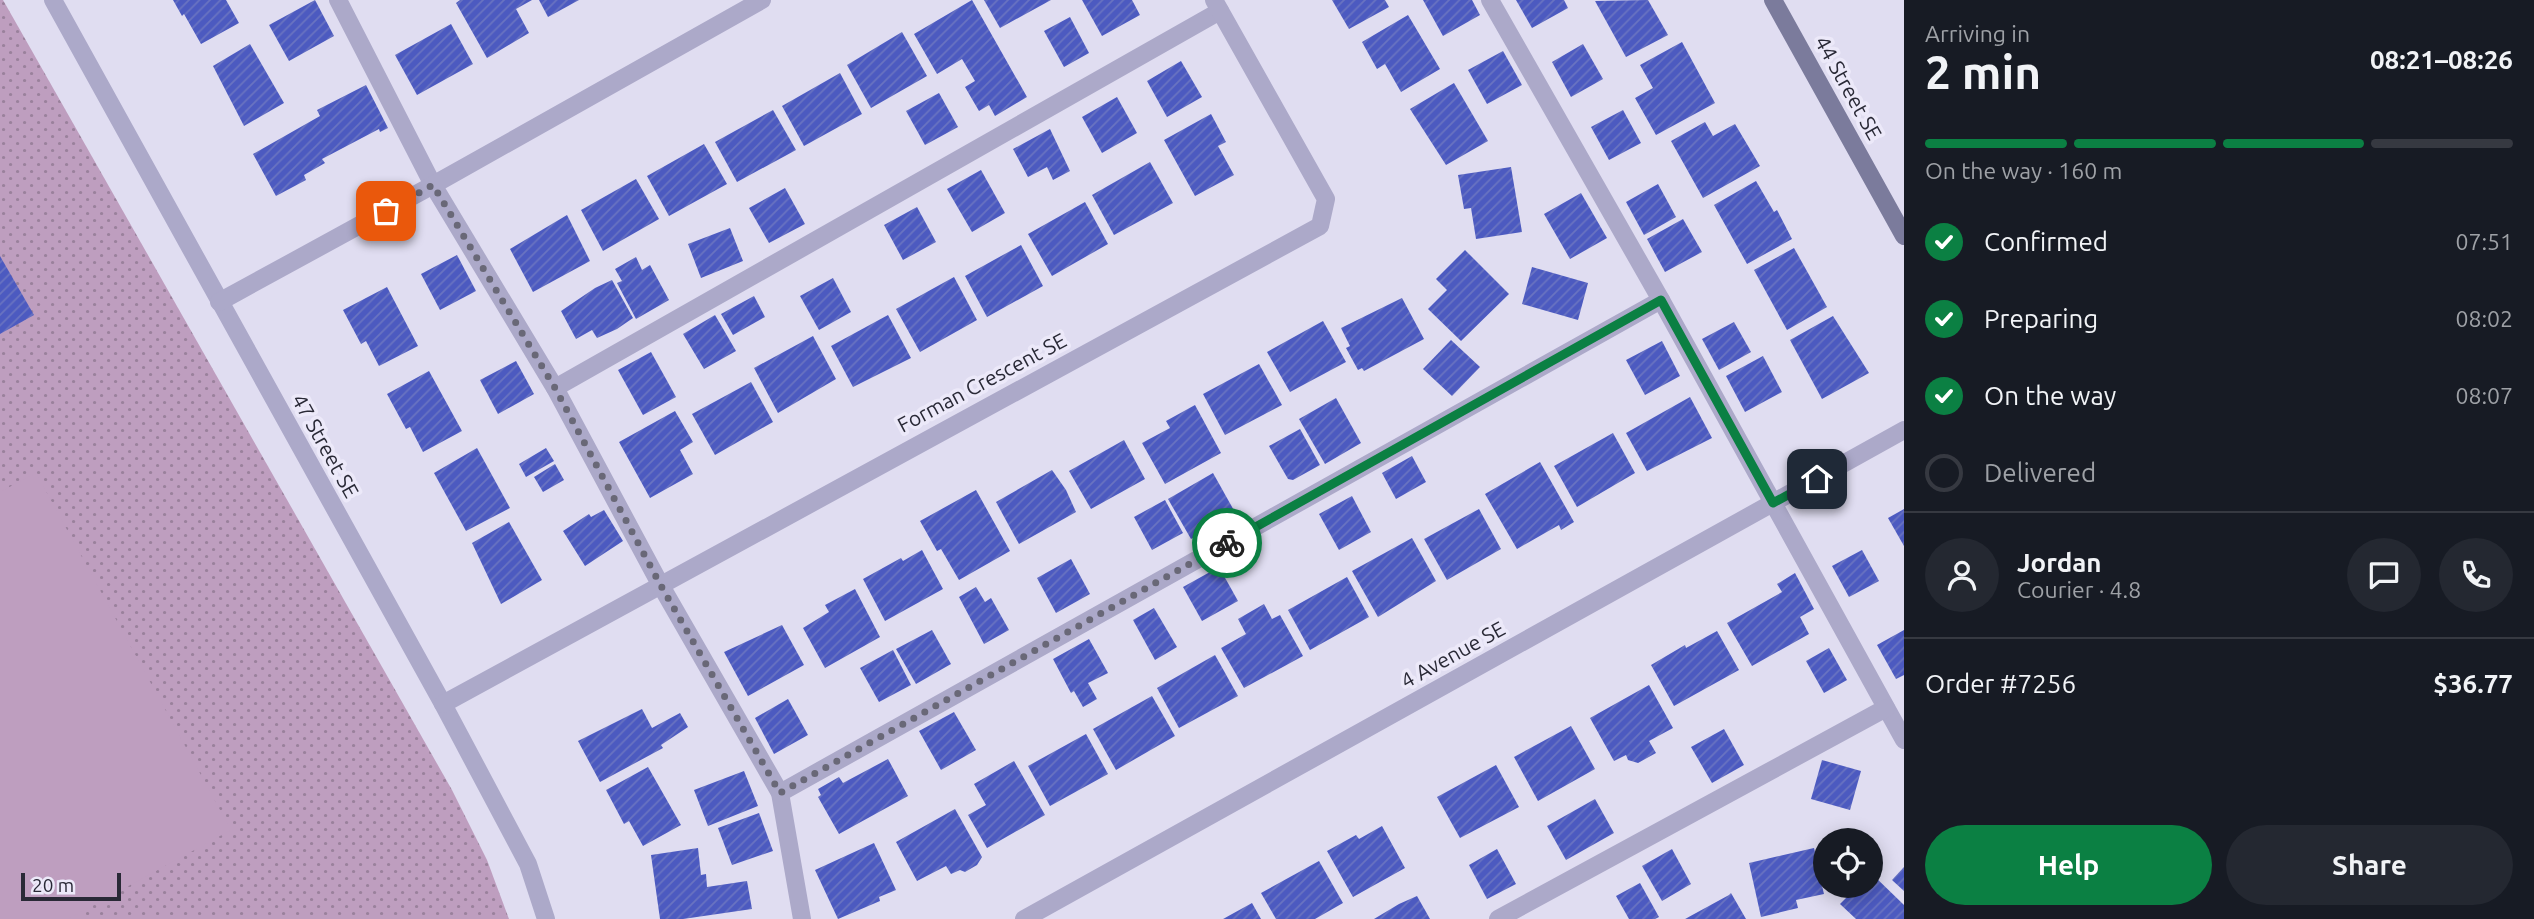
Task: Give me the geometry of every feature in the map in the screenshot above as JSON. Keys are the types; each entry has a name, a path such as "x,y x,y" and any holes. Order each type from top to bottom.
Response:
{"street":[{"name":"47 Street SE","path":"53,0 443,704 528,864 546,919"},
{"path":"338,0 433,185 555,388 660,584 780,793 802,919"},
{"path":"219,302 762,0"},
{"path":"1490,0 1661,300 1904,740"},
{"name":"44 Street SE","path":"1773,0 1904,236"},
{"path":"555,388 1217,6"},
{"name":"Forman Crescent SE","path":"443,704 1320,226 1326,199 1217,6"},
{"path":"780,793 1661,300"},
{"name":"4 Avenue SE","path":"1024,919 1904,430"},
{"path":"1498,919 1886,708"}],"shaded area":[{"path":"0,0 3,0 452,790 487,860 509,919 0,919"},
{"path":"36,473 231,830 68,919 0,919 0,492"}],"building":[{"path":"173,0 226,0 239,23 201,44"},
{"path":"315,0 334,36 289,61 269,25"},
{"path":"460,0 532,0 516,9 529,33 487,58 456,3"},
{"path":"539,0 579,0 548,17"},
{"path":"972,0 1027,97 995,116 989,105 979,111 965,87 975,81 962,59 937,74 914,34"},
{"path":"984,0 1051,0 1000,28"},
{"path":"1082,0 1132,0 1140,15 1102,36"},
{"path":"1332,0 1385,0 1389,7 1349,29"},
{"path":"1423,0 1472,0 1480,15 1443,36"},
{"path":"1516,0 1564,0 1568,8 1532,28"},
{"path":"1648,0 1668,35 1626,57 1595,1"},
{"path":"1408,15 1440,69 1401,92 1385,64 1377,69 1362,42"},
{"path":"1070,17 1089,53 1064,67 1044,31"},
{"path":"451,24 473,64 417,95 395,55"},
{"path":"902,32 927,76 871,108 847,65"},
{"path":"1682,42 1715,103 1656,135 1635,98 1653,88 1640,65"},
{"path":"250,44 284,103 244,126 213,66"},
{"path":"1583,44 1603,79 1571,97 1552,62"},
{"path":"1503,51 1522,85 1487,104 1468,70"},
{"path":"1181,61 1202,97 1167,117 1147,81"},
{"path":"840,73 862,114 804,146 782,106"},
{"path":"1454,83 1488,141 1446,165 1410,109"},
{"path":"366,85 388,128 380,132 379,129 322,159 325,163 304,175 306,180 276,196 253,154 320,116 317,110"},
{"path":"939,93 958,127 925,145 906,111"},
{"path":"1117,97 1137,133 1102,153 1082,117"},
{"path":"773,110 796,150 737,182 715,142"},
{"path":"1623,110 1641,143 1609,160 1591,127"},
{"path":"1211,114 1226,142 1218,146 1234,175 1195,196 1164,140"},
{"path":"1705,122 1713,136 1735,124 1760,166 1703,198 1671,141"},
{"path":"1050,129 1070,171 1053,180 1047,167 1028,177 1013,149"},
{"path":"704,144 727,184 669,216 647,176"},
{"path":"1150,162 1173,203 1114,235 1092,195"},
{"path":"1511,167 1522,232 1476,239 1471,208 1464,209 1458,175"},
{"path":"981,170 1005,213 972,232 947,189"},
{"path":"636,179 659,219 603,251 581,210"},
{"path":"1756,181 1774,212 1777,210 1792,239 1747,264 1714,205"},
{"path":"1658,184 1676,217 1644,235 1626,202"},
{"path":"785,188 805,224 769,243 749,208"},
{"path":"1581,193 1607,238 1570,259 1544,214"},
{"path":"1085,202 1108,244 1052,276 1028,234"},
{"path":"917,207 936,242 903,260 884,225"},
{"path":"567,215 590,261 533,292 510,249"},
{"path":"1683,219 1702,252 1665,272 1647,239"},
{"path":"730,228 743,261 701,278 688,244"},
{"path":"1021,245 1043,286 987,317 965,276"},
{"path":"1794,248 1827,307 1787,330 1754,270"},
{"path":"1465,250 1509,294 1461,341 1428,309 1447,290 1436,279"},
{"path":"457,255 476,291 440,310 421,274"},
{"path":"0,256 34,315 0,334"},
{"path":"636,257 642,270 650,265 669,300 636,319 617,283 622,281 615,269"},
{"path":"1532,267 1588,283 1578,320 1522,304"},
{"path":"954,277 977,320 920,352 896,309"},
{"path":"833,278 851,312 819,330 800,296"},
{"path":"612,280 633,318 597,338 592,330 576,339 561,311"},
{"path":"387,287 418,346 379,366 366,341 361,344 343,310"},
{"path":"754,296 765,317 733,335 721,314"},
{"path":"1402,298 1424,339 1364,371 1362,368 1358,370 1346,348 1350,346 1341,328"},
{"path":"715,315 736,351 704,369 683,334"},
{"path":"888,315 911,358 853,387 831,346"},
{"path":"1833,316 1869,373 1822,399 1790,340"},
{"path":"1323,321 1346,362 1290,392 1267,352"},
{"path":"1734,322 1751,352 1719,370 1702,339"},
{"path":"813,336 836,379 778,413 754,368"},
{"path":"1451,340 1480,367 1452,396 1423,369"},
{"path":"1662,341 1680,376 1645,395 1626,360"},
{"path":"651,352 676,397 643,415 618,370"},
{"path":"1763,356 1782,392 1745,412 1726,376"},
{"path":"516,361 534,394 498,414 480,380"},
{"path":"1259,364 1282,405 1225,435 1203,394"},
{"path":"429,371 462,431 423,452 410,427 406,429 387,394"},
{"path":"751,382 773,422 715,455 692,414"},
{"path":"1690,397 1712,438 1647,471 1626,433"},
{"path":"1336,398 1361,443 1325,464 1299,419"},
{"path":"1195,405 1221,453 1165,484 1142,443 1170,428 1166,421"},
{"path":"675,411 693,442 680,450 693,474 650,498 619,442"},
{"path":"1300,429 1320,465 1293,480 1288,479 1269,446"},
{"path":"1613,433 1635,473 1577,507 1554,466"},
{"path":"1124,440 1145,479 1091,509 1069,471"},
{"path":"477,448 510,508 466,531 434,473"},
{"path":"546,448 554,461 526,477 519,464"},
{"path":"1412,456 1426,482 1396,499 1382,473"},
{"path":"1540,462 1574,522 1561,530 1559,525 1517,549 1485,494"},
{"path":"555,464 564,480 543,492 534,477"},
{"path":"1052,470 1066,490 1076,512 1019,544 996,502"},
{"path":"1213,473 1236,514 1191,539 1168,499"},
{"path":"976,490 1010,551 959,580 941,549 937,551 920,521"},
{"path":"1352,496 1371,532 1339,550 1319,514"},
{"path":"1165,500 1183,533 1152,550 1134,517"},
{"path":"1479,509 1501,549 1447,580 1424,539"},
{"path":"1904,509 1904,546 1888,518"},
{"path":"604,510 623,541 585,566 563,531 589,514 591,517"},
{"path":"509,522 542,580 501,604 472,543"},
{"path":"1412,538 1436,581 1378,617 1352,571"},
{"path":"922,550 943,589 885,621 863,579"},
{"path":"1862,550 1879,581 1849,597 1832,566"},
{"path":"1071,559 1090,594 1056,613 1037,578"},
{"path":"1219,567 1238,601 1202,621 1183,587"},
{"path":"1795,573 1814,609 1800,617 1809,634 1752,666 1727,623 1782,592 1777,584"},
{"path":"1347,577 1369,617 1310,650 1288,610"},
{"path":"976,587 985,602 991,598 1009,630 984,644 959,597"},
{"path":"855,589 880,637 825,668 803,628 829,612 825,605"},
{"path":"1264,604 1272,619 1280,615 1303,656 1244,688 1221,648 1246,634 1238,619"},
{"path":"1154,608 1177,647 1155,660 1133,620"},
{"path":"782,625 804,665 748,696 724,652"},
{"path":"932,630 951,664 916,684 896,649"},
{"path":"1904,630 1904,675 1896,679 1877,645"},
{"path":"1717,631 1739,670 1674,706 1651,665 1685,645 1686,648"},
{"path":"1089,639 1108,673 1088,683 1097,699 1083,707 1074,691 1071,693 1053,659"},
{"path":"1829,648 1847,680 1824,693 1806,661"},
{"path":"893,650 911,685 879,702 860,668"},
{"path":"1215,655 1238,696 1179,728 1157,688"},
{"path":"1649,685 1673,728 1649,741 1656,753 1638,763 1628,760 1626,755 1614,761 1590,718"},
{"path":"1152,696 1175,736 1116,770 1093,729"},
{"path":"788,699 808,735 774,754 755,718"},
{"path":"642,709 652,728 680,713 688,727 661,745 663,748 600,782 578,741"},
{"path":"954,712 976,750 941,770 919,731"},
{"path":"1571,726 1595,769 1538,801 1514,757"},
{"path":"1724,729 1744,765 1712,783 1691,747"},
{"path":"1086,734 1108,774 1050,806 1028,766"},
{"path":"888,759 908,796 839,834 818,797 821,795 818,789 839,777 843,783"},
{"path":"1822,760 1861,771 1850,810 1811,799"},
{"path":"1014,761 1045,815 987,848 968,815 986,805 974,784"},
{"path":"1496,765 1519,807 1460,838 1437,797"},
{"path":"648,767 681,825 643,846 629,821 624,824 606,790"},
{"path":"744,771 758,806 708,826 694,790"},
{"path":"1595,799 1614,833 1566,860 1547,826"},
{"path":"955,809 982,857 977,865 965,872 960,870 951,874 946,866 917,881 896,842"},
{"path":"759,813 773,851 732,865 718,828"},
{"path":"1382,826 1405,868 1353,897 1327,851 1356,835 1359,839"},
{"path":"874,843 896,890 879,897 880,901 838,919 815,870"},
{"path":"698,848 701,875 706,874 707,887 747,881 752,909 683,919 660,919 651,855"},
{"path":"1813,848 1813,896 1796,900 1798,908 1761,917 1749,863"},
{"path":"1497,849 1516,884 1487,899 1469,865"},
{"path":"1672,849 1691,884 1662,901 1642,866"},
{"path":"1319,861 1343,903 1315,919 1276,919 1261,893"},
{"path":"1904,867 1904,891 1892,880"},
{"path":"1640,883 1659,917 1655,919 1629,919 1616,896"},
{"path":"1883,885 1904,905 1904,919 1856,919 1840,904 1846,898 1883,898"},
{"path":"1731,893 1746,919 1685,919 1729,895"},
{"path":"1417,896 1430,919 1374,919 1399,904"},
{"path":"1252,903 1261,919 1223,919"}],"way so far":[{"path":"386,211 433,185 555,388 660,584 780,793 1227,543"}],"route":[{"path":"1227,543 1661,300 1773,503 1817,479"}]}
